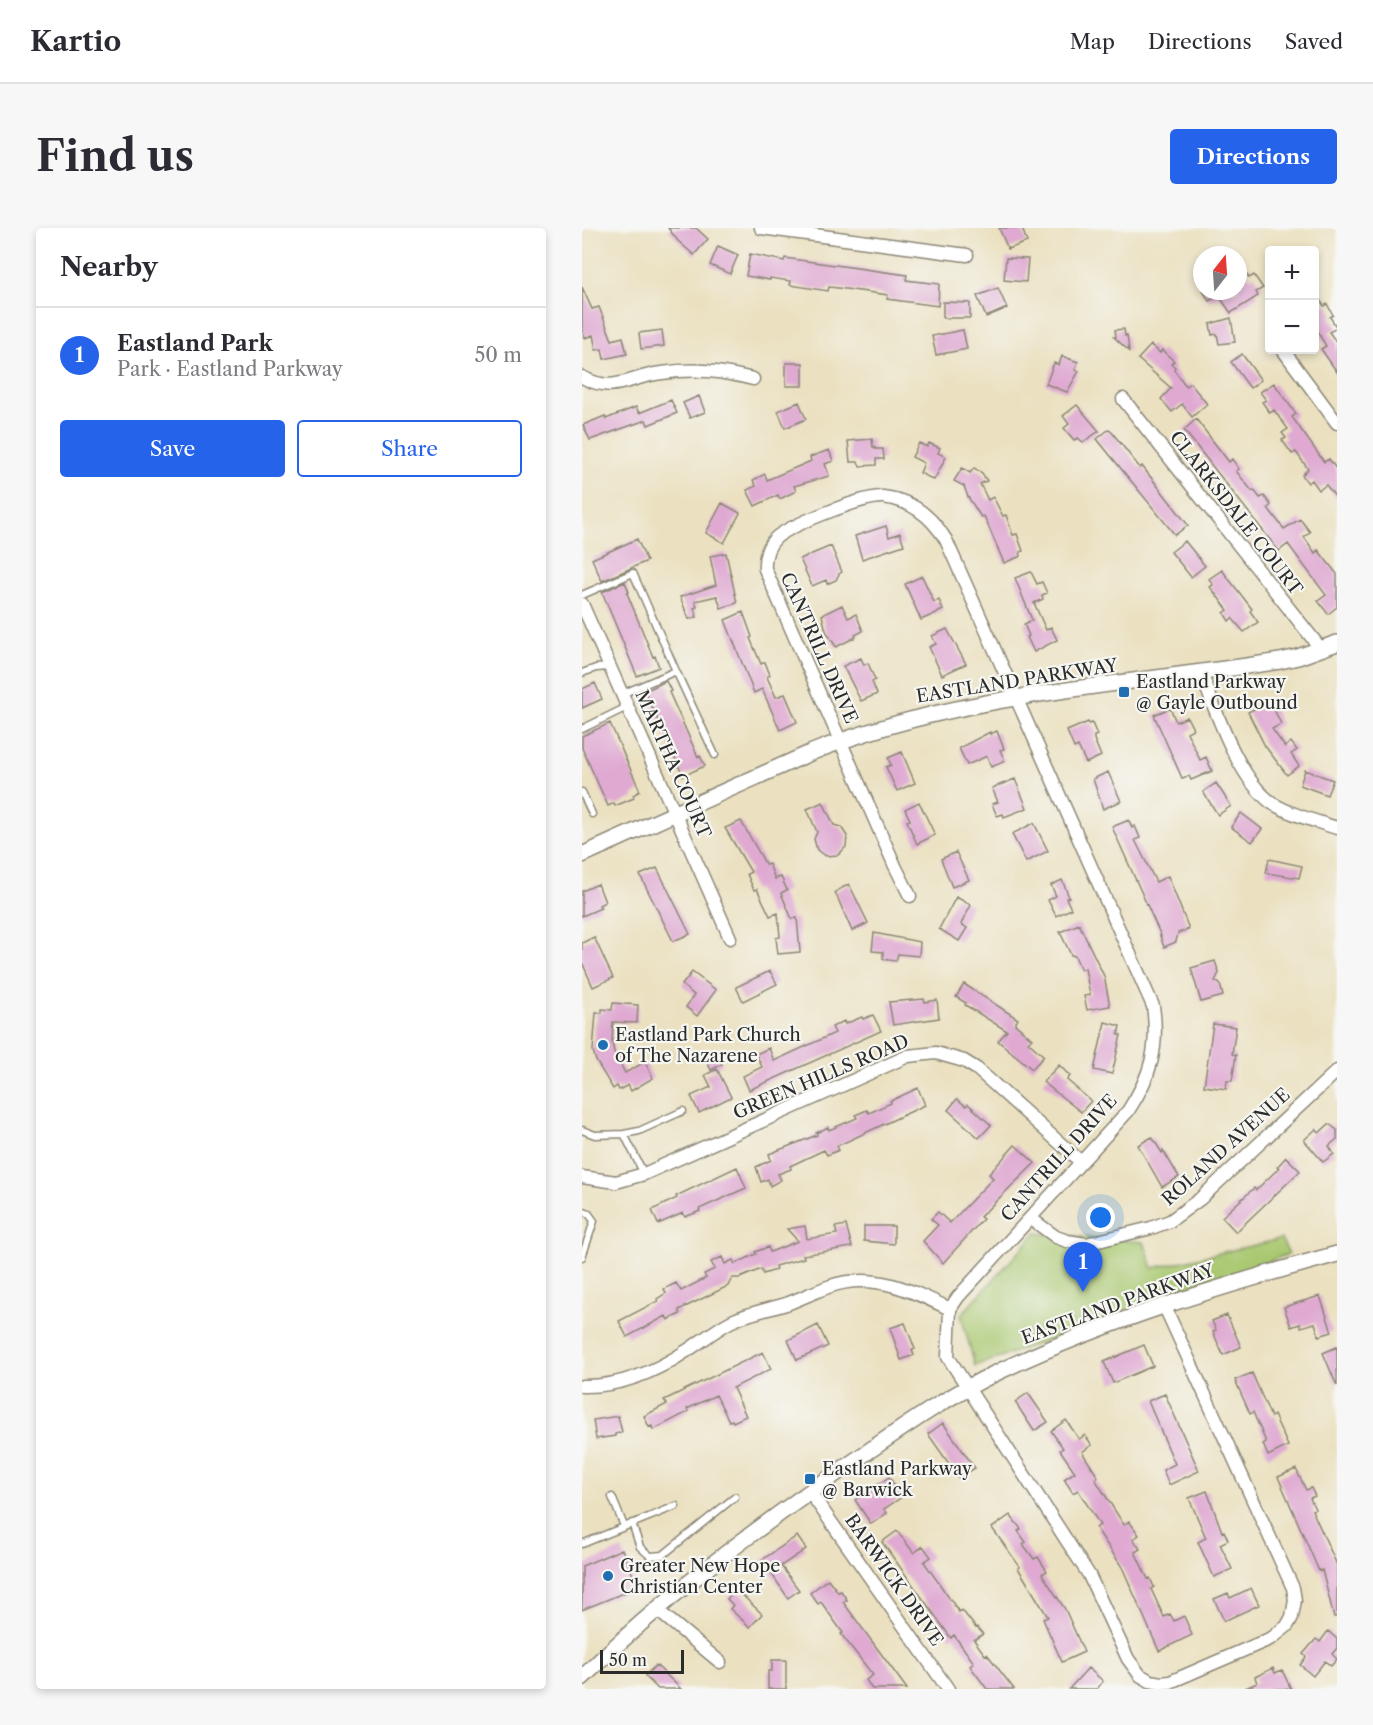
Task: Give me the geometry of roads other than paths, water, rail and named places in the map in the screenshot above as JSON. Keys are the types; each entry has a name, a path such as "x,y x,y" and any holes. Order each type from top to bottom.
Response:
{"street":[{"path":"762,228 967,255"},
{"path":"872,242 875,228"},
{"path":"1286,354 1337,423"},
{"path":"582,377 602,385 621,385 649,374 714,370 753,379"},
{"name":"CLARKSDALE COURT","path":"1123,399 1321,649"},
{"name":"CANTRILL DRIVE","path":"910,896 767,577 765,564 769,547 779,535 863,499 882,497 911,505 930,519 938,528 950,550 1149,994 1155,1017 1153,1060 1140,1093 1128,1111 966,1288 950,1310"},
{"name":"MARTHA COURT","path":"582,604 586,622 628,707 730,938"},
{"name":"EASTLAND PARKWAY","path":"582,855 840,741 912,718 1016,698 1280,661 1337,643"},
{"path":"1201,673 1240,763 1249,780 1260,793 1286,810 1337,828"},
{"name":"GREEN HILLS ROAD","path":"582,1177 616,1182 644,1174 908,1056 922,1053 950,1056 977,1069 1080,1162"},
{"name":"ROLAND AVENUE","path":"1030,1218 1056,1237 1067,1242 1086,1244 1170,1221 1200,1199 1337,1071"},
{"name":"EASTLAND PARKWAY","path":"582,1678 656,1610 724,1554 920,1416 967,1388 1041,1352 1111,1324 1232,1283 1337,1254"},
{"path":"582,1386 605,1385 635,1377 685,1352 710,1334 741,1317 786,1304 846,1282 892,1284 950,1310 948,1357 1089,1575 1133,1668 1150,1681 1170,1682 1272,1638 1287,1626 1292,1617 1295,1600 1293,1588 1164,1305"},
{"name":"BARWICK DRIVE","path":"810,1492 948,1689"},
{"path":"656,1610 720,1662"}],"lane":[{"path":"582,595 633,573 715,755"},
{"path":"582,674 596,668 610,668"},
{"path":"622,694 676,670"},
{"path":"582,729 628,707"},
{"path":"582,792 592,814"},
{"path":"582,1130 596,1135 624,1134 639,1131 683,1111"},
{"path":"624,1134 644,1174"},
{"path":"582,1211 589,1214 594,1221 582,1257"},
{"path":"612,1497 624,1526"},
{"path":"632,1523 640,1547 650,1556 663,1555 735,1497"},
{"path":"582,1544 676,1506"}],"place":[{"name":"Eastland Parkway @ Gayle Outbound","path":"1124,692"},
{"name":"Eastland Park Church of The Nazarene","path":"603,1045"},
{"name":"Eastland Park","path":"1083,1292"},
{"name":"Eastland Parkway @ Barwick","path":"810,1479"},
{"name":"Greater New Hope Christian Center","path":"608,1576"}]}
